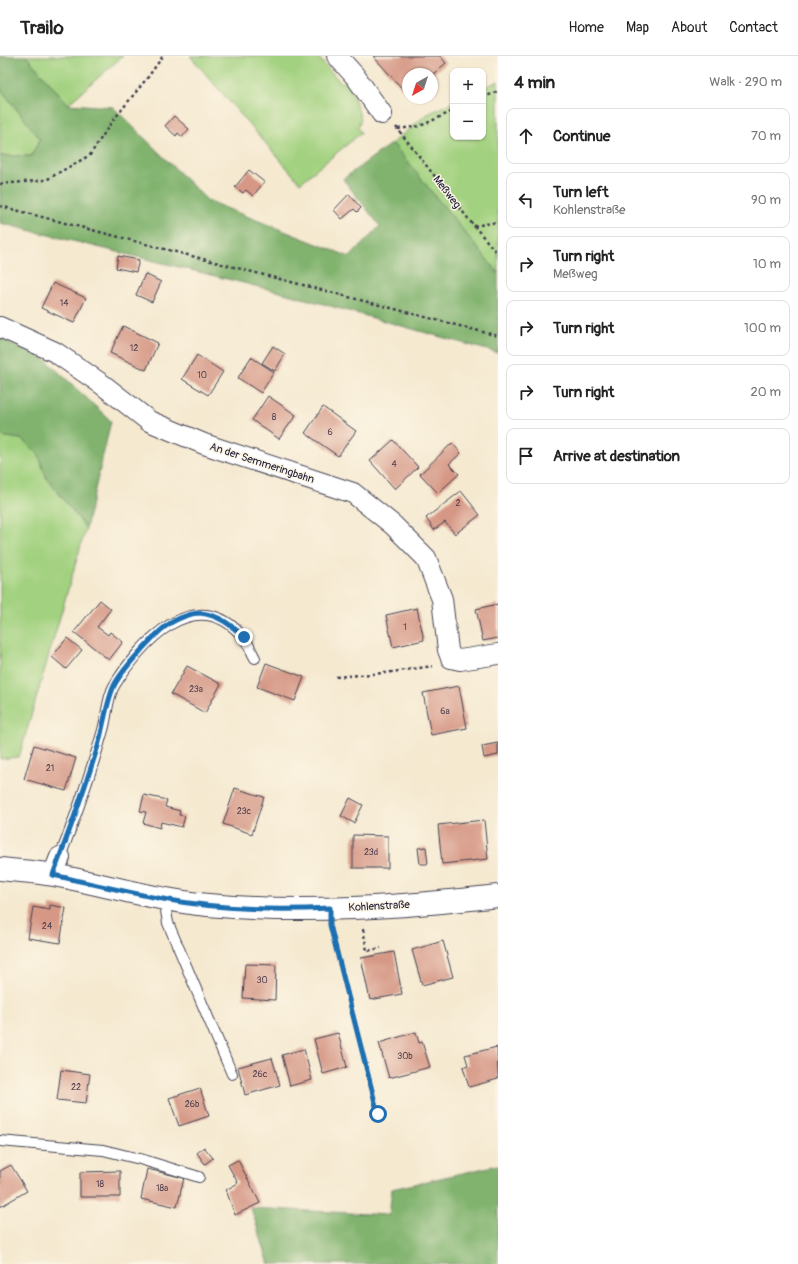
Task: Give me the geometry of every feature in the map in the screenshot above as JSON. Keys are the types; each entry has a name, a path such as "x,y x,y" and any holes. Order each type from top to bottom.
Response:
{"street":[{"path":"337,56 382,114"},
{"name":"An der Semmeringbahn","path":"0,327 56,352 103,385 149,421 204,444 352,493 393,525 426,558 442,599 448,650 451,658"},
{"path":"451,658 460,660 498,654"},
{"name":"Kohlenstraße","path":"0,869 56,866 164,899 208,905 282,910 388,907 498,896"}],"lane":[{"path":"56,866 81,803 103,730 113,687 139,652 169,624 185,616 198,613 212,616 229,623 244,637 255,658"},
{"path":"164,899 168,923 232,1074"},
{"path":"0,1141 103,1150 199,1176"}],"path":[{"path":"0,184 46,180 90,155 111,123 163,56"},
{"path":"486,97 498,91"},
{"name":"Meßweg","path":"450,112 420,126 398,129 474,226 498,254"},
{"path":"0,206 498,336"},
{"path":"474,226 498,222"},
{"path":"336,677 385,673 438,665 451,658"},
{"path":"330,908 330,925 378,1114"},
{"path":"363,928 367,951 381,948"}],"green space":[{"path":"0,56 26,56 68,104 113,107 208,201 350,257 380,226 343,179 392,143 498,273 498,353 284,293 0,223 0,156 31,156 40,139 0,88"},
{"path":"26,56 123,56 68,104"},
{"path":"190,56 317,56 341,83 348,79 361,119 358,128 361,133 300,183"},
{"path":"498,81 498,273 392,143 426,115 450,103 450,140 486,140 486,87"},
{"path":"0,88 40,139 31,156 0,156"},
{"path":"0,338 46,360 111,421 86,528 46,477 38,453 21,439 0,436"},
{"path":"0,436 21,439 38,453 46,477 86,528 19,757 0,759"},
{"path":"498,1165 498,1264 269,1264 251,1208 389,1215 392,1189"}],"building":[{"path":"373,56 440,56 446,63 438,70 438,68 402,68 402,88"},
{"path":"174,116 189,129 182,137 178,133 176,136 165,126"},
{"path":"249,170 264,182 253,196 246,190 243,193 235,187"},
{"path":"349,194 361,208 357,212 354,209 342,219 334,210"},
{"path":"118,256 139,260 136,272 116,268"},
{"path":"145,274 161,282 152,302 136,295"},
{"path":"53,283 86,298 74,323 41,308"},
{"path":"123,326 158,343 146,370 110,353"},
{"path":"273,346 285,354 275,371 262,363"},
{"path":"197,355 223,372 208,395 182,379"},
{"path":"251,357 274,372 261,393 238,378"},
{"path":"268,396 296,415 279,439 252,420"},
{"path":"323,407 356,431 338,456 305,433"},
{"path":"393,440 418,467 395,489 370,461"},
{"path":"452,443 461,453 449,464 459,474 438,493 420,474"},
{"path":"461,491 480,515 455,534 445,522 434,530 426,518"},
{"path":"100,600 111,609 97,627 108,635 110,632 123,642 109,660 74,632"},
{"path":"498,604 498,638 483,641 476,609"},
{"path":"417,608 424,640 393,647 386,615"},
{"path":"67,638 82,650 66,669 52,657"},
{"path":"266,663 304,677 295,701 257,687"},
{"path":"187,666 221,684 205,713 171,694"},
{"path":"459,686 467,728 431,735 423,693"},
{"path":"498,743 498,755 484,758 482,746"},
{"path":"34,745 76,758 66,791 24,779"},
{"path":"235,788 264,797 252,834 223,824"},
{"path":"144,795 167,800 165,807 180,811 179,815 185,816 182,827 161,822 160,828 143,823 146,812 140,811"},
{"path":"350,798 363,805 354,823 341,816"},
{"path":"484,820 488,859 442,864 438,825"},
{"path":"353,835 388,836 388,868 353,868"},
{"path":"426,847 428,864 420,864 418,848"},
{"path":"50,905 66,908 60,943 28,938 33,907 50,910"},
{"path":"443,941 453,977 422,985 412,950"},
{"path":"394,952 402,994 370,1000 361,958"},
{"path":"245,964 276,965 275,1000 243,998"},
{"path":"416,1032 419,1043 422,1042 430,1067 389,1078 379,1043"},
{"path":"338,1033 347,1067 323,1074 314,1039"},
{"path":"497,1047 498,1079 469,1087 463,1067 468,1065 465,1055"},
{"path":"304,1049 312,1080 290,1086 282,1055"},
{"path":"272,1058 280,1085 245,1095 238,1067"},
{"path":"61,1070 90,1074 86,1103 57,1100"},
{"path":"200,1088 209,1116 179,1126 169,1098"},
{"path":"204,1147 213,1158 205,1164 197,1153"},
{"path":"238,1160 260,1203 235,1215 226,1190 238,1183 228,1165"},
{"path":"11,1165 27,1191 0,1207 0,1171"},
{"path":"147,1169 184,1178 177,1207 141,1199"},
{"path":"120,1171 120,1197 80,1197 80,1172"}],"route":[{"path":"244,637 229,623 212,616 198,613 185,616 169,624 139,652 113,687 103,730 81,803 53,875 164,899 208,905 282,910 330,908 330,925 378,1114"}]}
